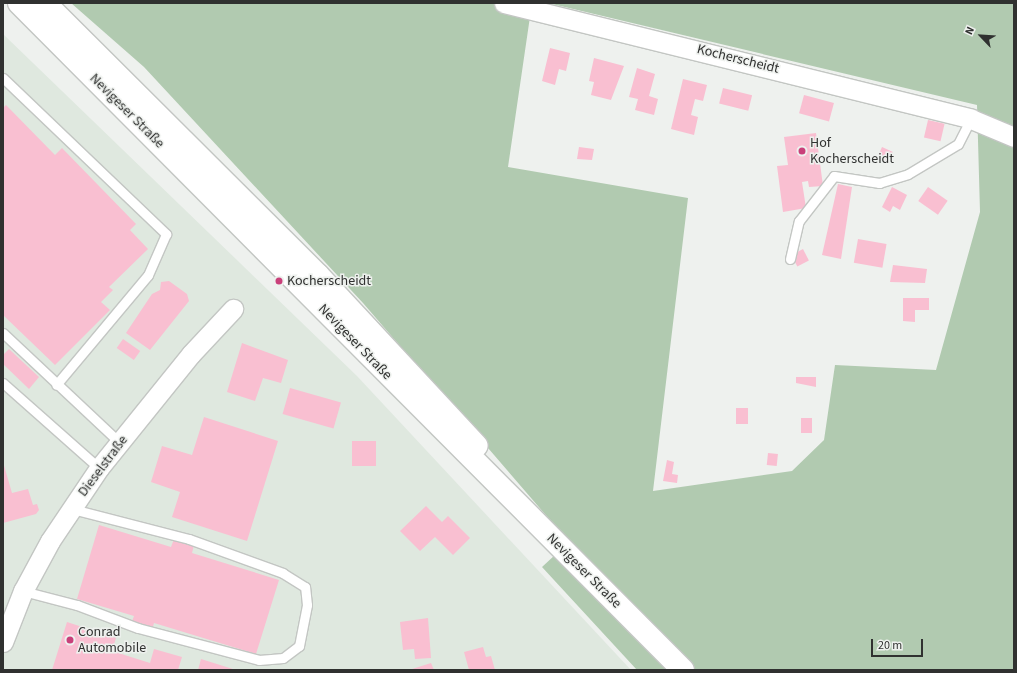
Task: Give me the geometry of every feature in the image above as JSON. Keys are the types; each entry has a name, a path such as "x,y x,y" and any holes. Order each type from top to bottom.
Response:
{"main road":[{"name":"Nevigeser Straße","path":"19,3 682,670"},
{"name":"Nevigeser Straße","path":"45,3 318,275 658,645"}],"street":[{"name":"Kocherscheidt","path":"504,3 971,118 1014,137"},
{"name":"Dieselstraße","path":"3,642 23,591 72,509 99,468 191,354 234,308"}],"lane":[{"path":"3,78 166,234 148,275 56,385"},
{"path":"790,259 799,221 834,176 879,183 908,174 958,144 971,118"},
{"path":"3,333 56,385 120,443"},
{"path":"3,383 99,468"},
{"path":"23,591 77,605 138,628 259,660 283,658 299,646 307,605 305,586 283,573 189,539 72,509"}],"shaded area":[{"path":"3,34 357,376 631,670 3,670"}],"green space":[{"path":"71,3 532,3 508,167 688,198 653,491 792,471 824,440 835,365 936,370 980,212 977,105 548,3 1014,3 1014,670 637,670 542,567 569,542 363,303 144,67"}],"building":[{"path":"550,48 570,53 566,71 559,69 555,85 542,81"},
{"path":"594,58 624,66 611,100 591,95 594,82 589,81"},
{"path":"637,68 655,74 649,96 658,99 654,115 635,110 638,99 629,97"},
{"path":"683,79 707,85 703,101 695,99 691,115 698,117 694,135 671,129"},
{"path":"723,88 752,95 748,111 719,104"},
{"path":"804,95 834,103 829,121 799,113"},
{"path":"6,105 55,155 62,148 136,224 130,230 148,249 109,287 113,290 101,302 110,310 55,365 3,315 3,108"},
{"path":"928,120 945,124 941,141 924,138"},
{"name":"Hof Kocherscheidt","path":"816,133 823,186 809,187 808,181 802,182 806,208 783,212 777,166 788,165 784,137"},
{"path":"579,147 594,149 592,160 577,159"},
{"path":"882,147 893,152 888,163 877,158"},
{"path":"838,184 852,187 841,259 822,255"},
{"path":"892,187 907,195 900,210 893,206 890,212 882,207"},
{"path":"928,187 948,201 938,215 918,201"},
{"path":"858,239 887,244 882,268 854,263"},
{"path":"803,249 809,261 797,266 791,255"},
{"path":"893,265 927,269 925,283 890,282"},
{"path":"169,281 187,294 189,301 150,350 126,333 152,294 160,290 161,282"},
{"path":"903,298 929,298 929,310 915,310 915,322 903,321"},
{"path":"123,339 140,351 134,360 117,348"},
{"path":"242,343 288,360 281,383 263,378 255,401 227,392"},
{"path":"9,349 39,377 29,389 3,364 3,355"},
{"path":"796,377 816,377 816,387 796,383"},
{"path":"290,388 341,403 334,429 283,414"},
{"path":"736,408 748,408 748,424 736,424"},
{"path":"204,417 278,441 247,541 172,517 180,492 151,482 162,446 192,455"},
{"path":"801,418 812,418 812,433 801,433"},
{"path":"352,441 376,441 376,466 352,466"},
{"path":"768,453 778,454 777,466 767,465"},
{"path":"667,460 674,462 672,474 678,475 677,483 663,481"},
{"path":"3,462 12,493 28,489 33,505 37,504 39,510 36,514 3,523"},
{"path":"426,506 442,522 448,516 470,538 453,555 435,537 420,551 400,531"},
{"path":"99,525 171,547 174,539 194,545 192,553 279,580 256,654 154,623 152,630 131,624 134,616 77,599"},
{"path":"428,618 431,658 415,659 414,649 403,650 400,622"},
{"path":"67,622 116,638 112,651 150,663 154,649 182,657 178,670 52,670"},
{"path":"483,647 486,657 491,656 495,670 469,670 464,652"},
{"path":"201,659 236,670 198,670"},
{"path":"431,663 434,670 409,670"}],"place":[{"name":"Hof Kocherscheidt","path":"802,151"},
{"name":"Kocherscheidt","path":"279,281"},
{"name":"Conrad Automobile","path":"70,640"}]}
